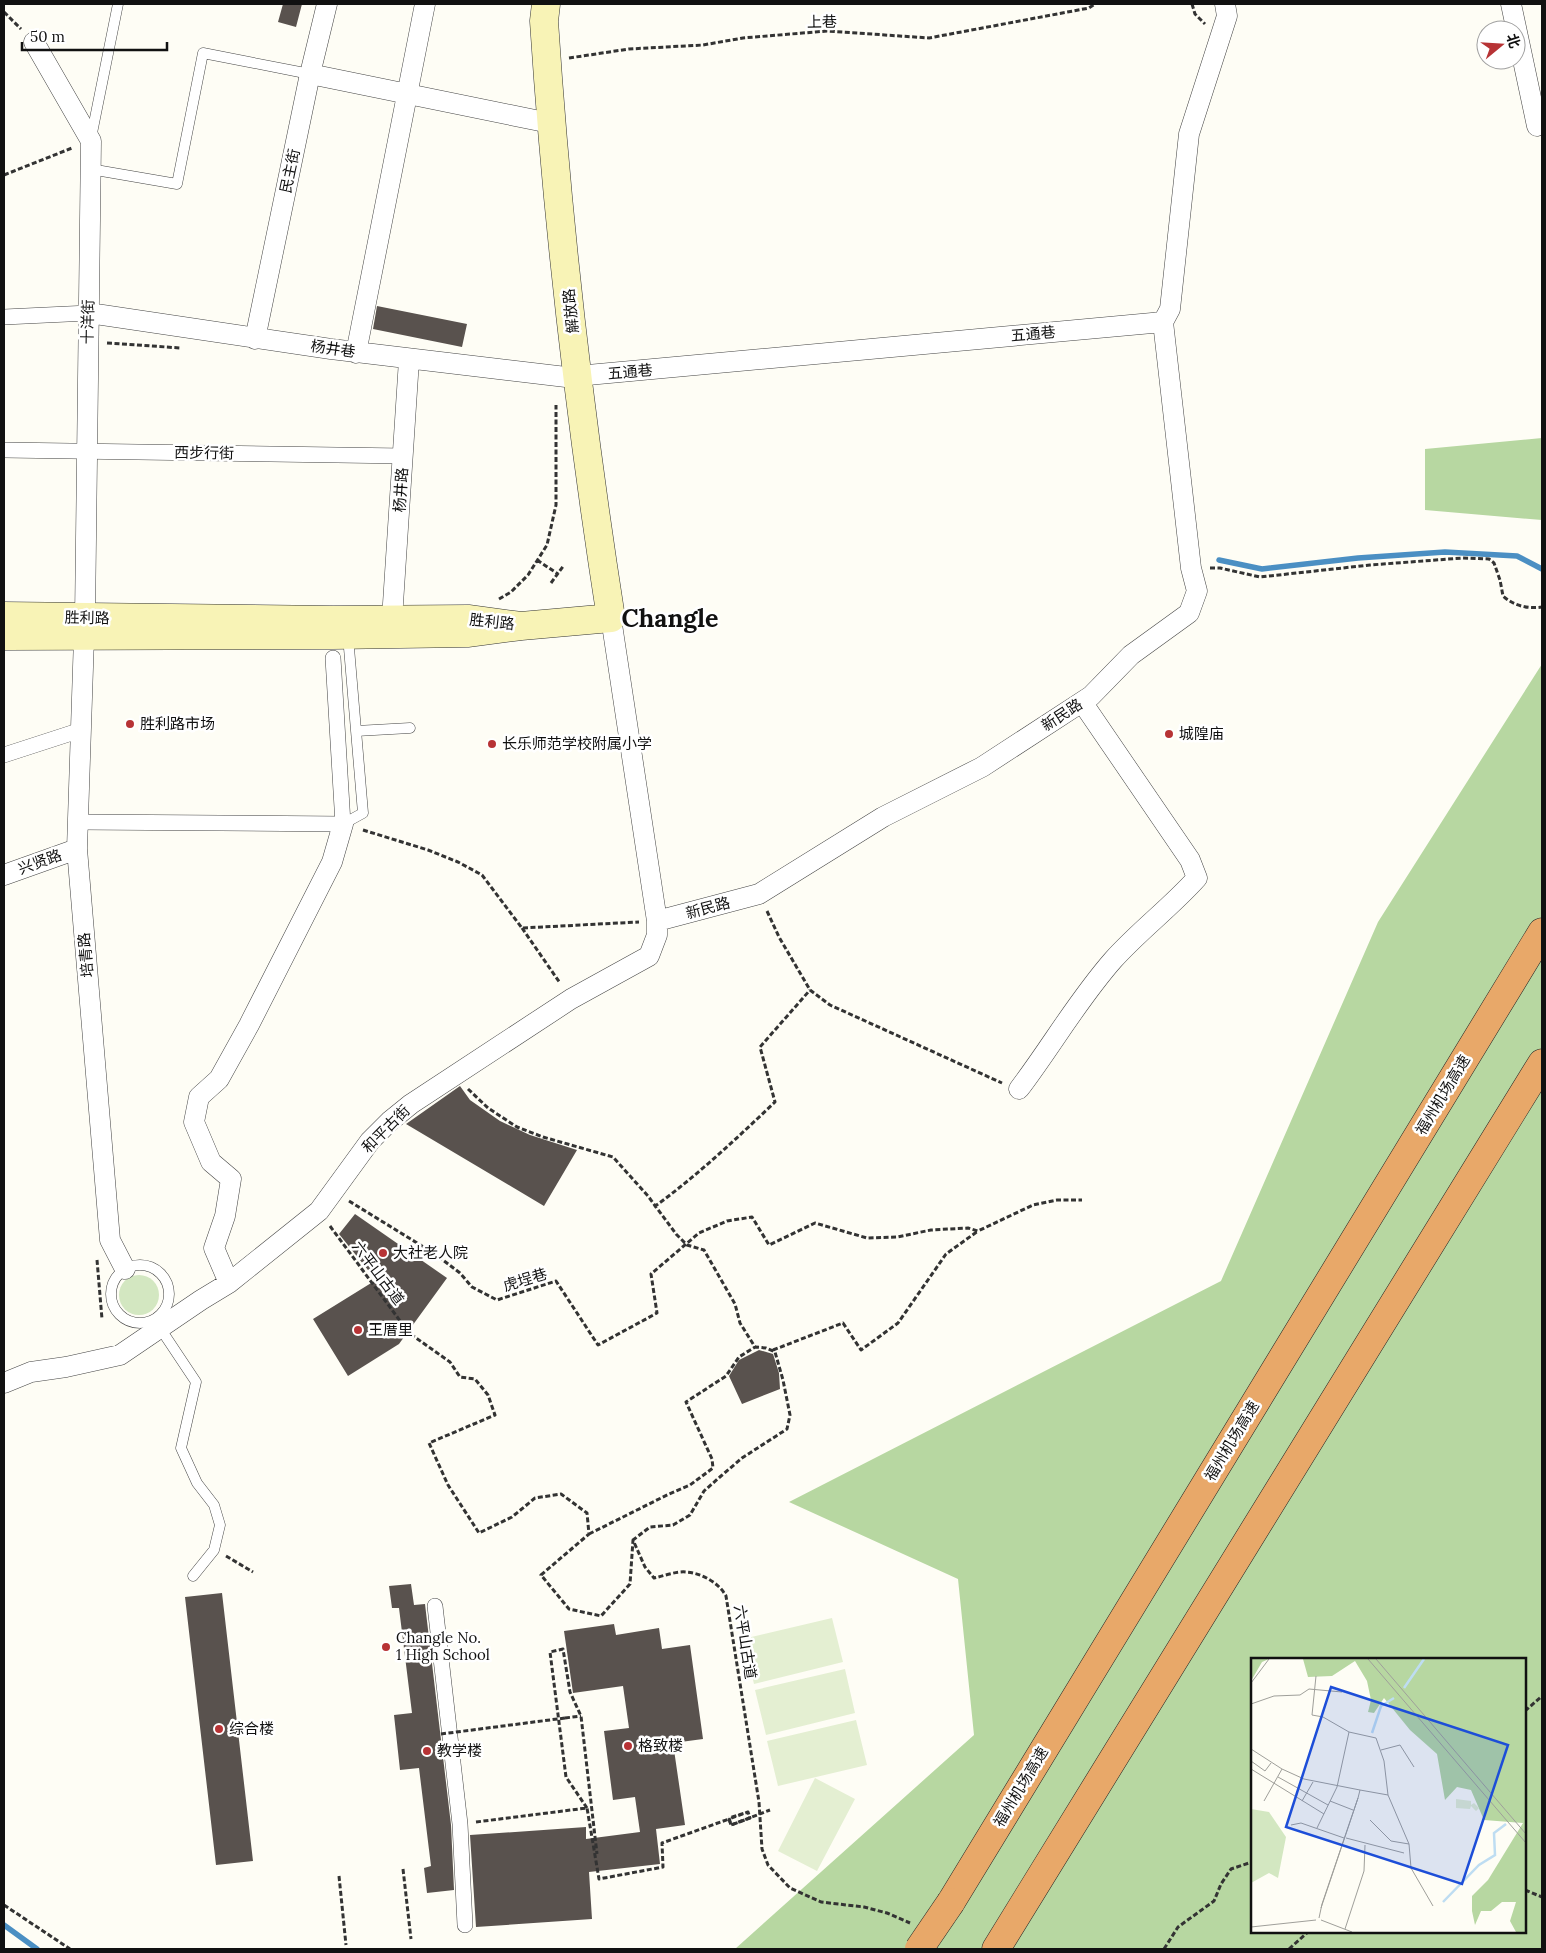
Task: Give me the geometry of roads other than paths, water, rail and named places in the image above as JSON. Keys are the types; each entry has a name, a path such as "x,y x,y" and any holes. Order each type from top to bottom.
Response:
{"highway":[{"name":"福州机场高速","path":"917,1938 951,1902 1542,932"},
{"path":"1001,1942 1542,1063"}],"main road":[{"name":"解放路","path":"546,4 544,20 566,376 611,618"},
{"name":"胜利路","path":"4,616 85,627 348,635 467,632 522,626"},
{"path":"522,626 611,618"},
{"name":"胜利路","path":"4,636 85,627 392,619 468,619 522,626"}],"street":[{"name":"民主街","path":"254,339 310,74 327,4"},
{"path":"356,353 425,4"},
{"path":"1163,322 1170,309 1189,134 1226,16 1225,4"},
{"path":"1511,4 1537,126"},
{"path":"34,42 91,141"},
{"path":"310,74 540,121"},
{"name":"十洋街","path":"85,627 91,141"},
{"path":"4,317 88,313"},
{"name":"杨井巷","path":"88,313 254,339 409,360 566,376"},
{"name":"五通巷","path":"566,376 1163,322"},
{"name":"新民路","path":"658,922 760,894 883,817 982,767 1091,696 1132,655 1188,613 1197,591 1191,568 1163,322"},
{"name":"杨井路","path":"392,619 409,360"},
{"name":"西步行街","path":"4,450 404,456"},
{"path":"611,618 658,922"},
{"name":"培青路","path":"85,627 77,849 110,1240 125,1269"},
{"path":"229,1283 214,1248 225,1216 231,1179 211,1162 194,1122 199,1097 219,1079 249,1025 332,862 343,824 333,658"},
{"path":"1019,1090 1074,1010 1114,960 1197,878 1190,860 1082,702"},
{"path":"4,755 81,730"},
{"path":"78,822 343,824"},
{"name":"兴贤路","path":"4,875 77,849"},
{"name":"和平古街","path":"4,1383 31,1372 66,1367 120,1355 157,1323 229,1283 319,1212 370,1141 390,1121 454,1074 571,1000 649,956 657,935 658,922"},
{"path":"435,1606 460,1824 465,1924"}],"lane":[{"path":"91,141 118,4"},
{"path":"90,169 177,184 203,54 310,74"},
{"path":"343,824 363,813 348,635"},
{"path":"356,731 410,728"},
{"path":"133,1265 142,1265 159,1272 165,1279 169,1288 169,1297 157,1323 128,1322 114,1310 110,1292 112,1283 117,1275 125,1269 133,1265"},
{"path":"157,1323 196,1382 181,1448 197,1484 214,1505 220,1525 214,1550 193,1576"}],"waterway":[{"path":"1219,560 1262,569 1358,558 1445,552 1517,556 1542,569"},
{"path":"4,1925 37,1949"}],"place":[{"name":"胜利路市场","path":"130,724"},
{"name":"城隍庙","path":"1169,734"},
{"name":"长乐师范学校附属小学","path":"492,744"},
{"name":"大社老人院","path":"383,1253"},
{"name":"王厝里","path":"358,1330"},
{"name":"Changle No. 1 High School","path":"386,1647"},
{"name":"综合楼","path":"219,1729"},
{"name":"格致楼","path":"628,1746"},
{"name":"教学楼","path":"427,1751"}],"district":[{"name":"Changle","path":"670,618"}]}
